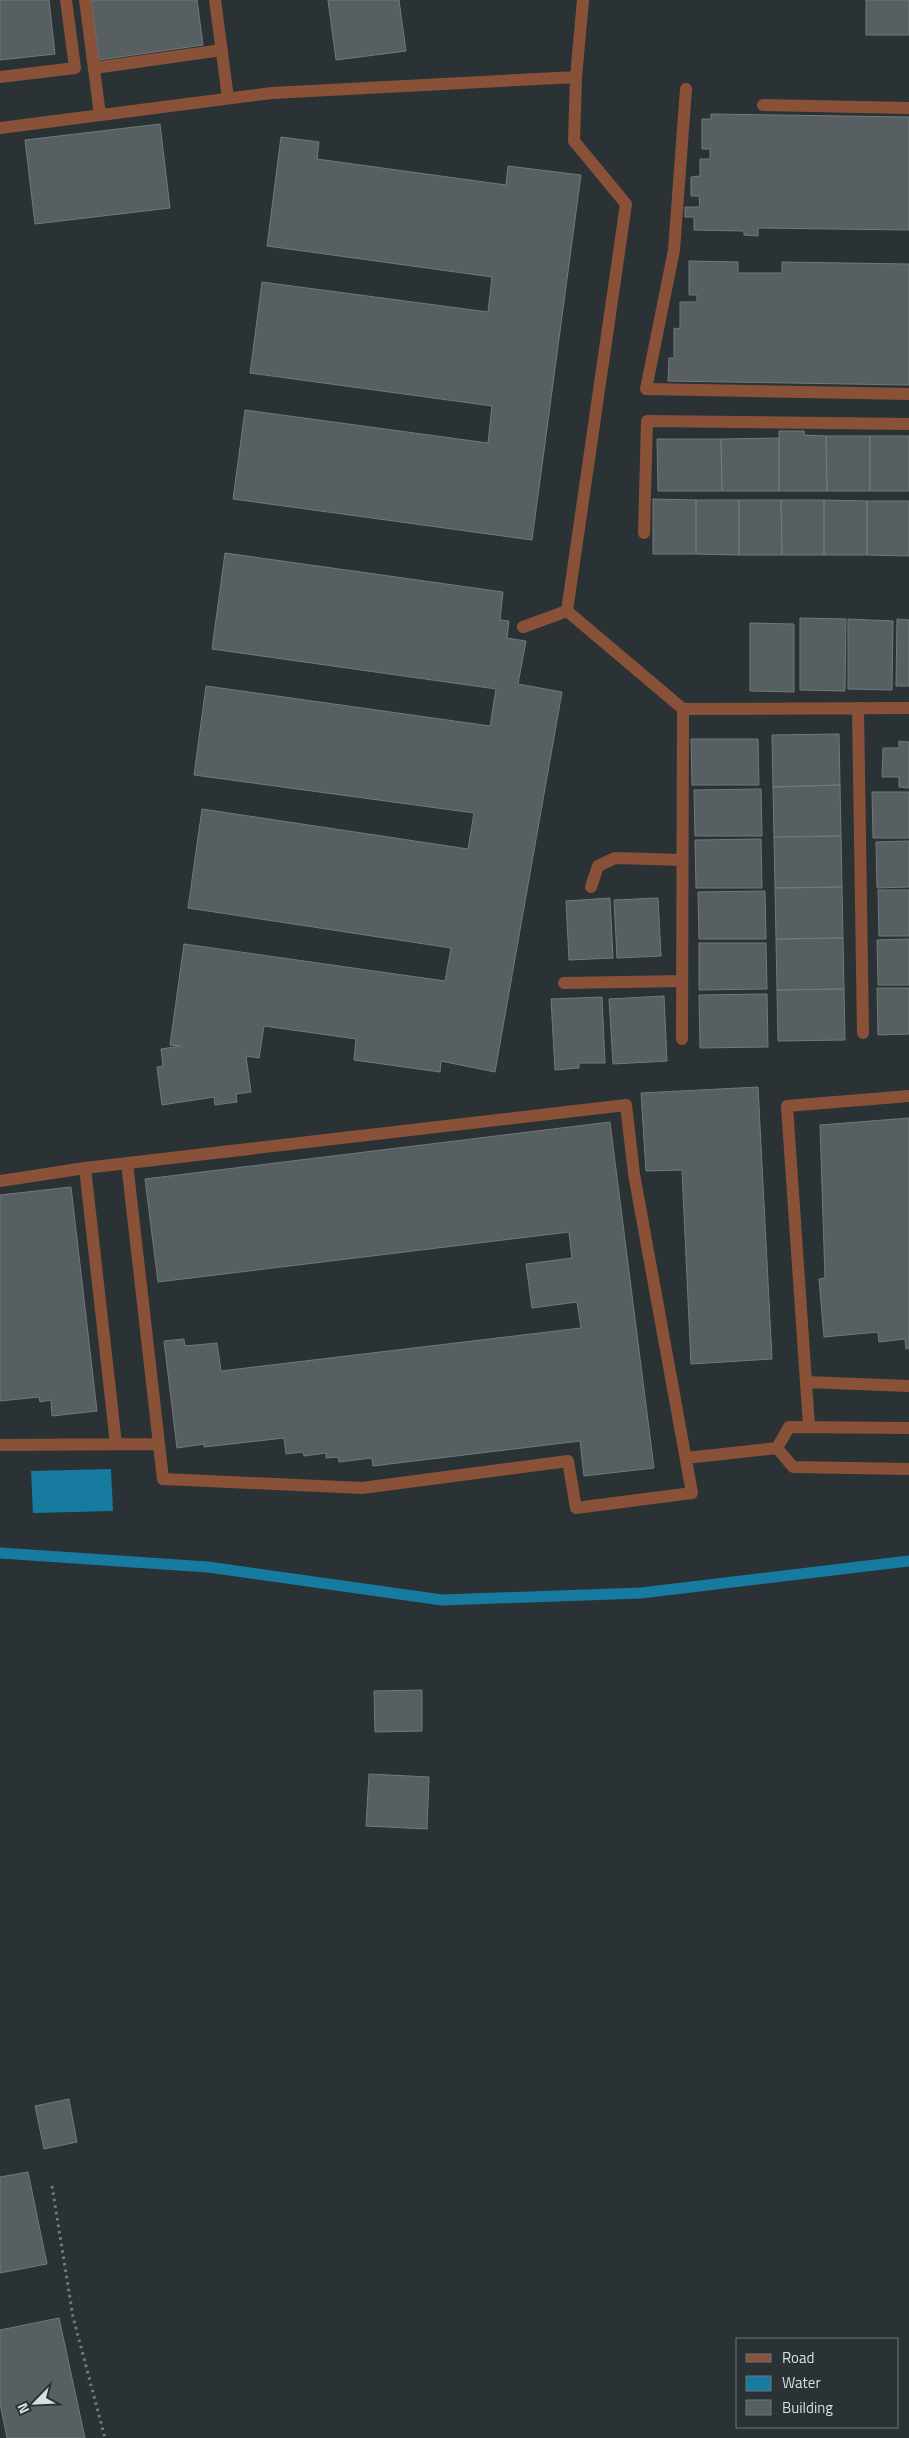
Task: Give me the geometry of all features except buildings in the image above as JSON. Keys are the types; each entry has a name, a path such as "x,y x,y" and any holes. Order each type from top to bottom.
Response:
{"street":[{"path":"0,77 76,68 66,0"},
{"path":"85,0 100,115"},
{"path":"215,0 228,98"},
{"path":"567,611 626,204 574,141 576,77 583,0"},
{"path":"94,68 222,50"},
{"path":"0,128 272,93 576,77"},
{"path":"686,89 674,250 646,389 909,394"},
{"path":"763,105 909,108"},
{"path":"644,533 647,421 909,424"},
{"path":"523,627 567,611"},
{"path":"567,611 683,709 909,708"},
{"path":"858,708 863,1033"},
{"path":"682,1039 683,709"},
{"path":"591,887 598,866 615,858 682,860"},
{"path":"564,983 682,981"},
{"path":"809,1426 787,1106 909,1096"},
{"path":"0,1181 85,1168 127,1163 626,1105 634,1174 692,1493 576,1508 568,1461 352,1488 163,1480 127,1163"},
{"path":"85,1168 116,1444"},
{"path":"806,1382 909,1386"},
{"path":"777,1448 788,1426 909,1428"},
{"path":"0,1445 159,1444"},
{"path":"686,1458 777,1448"},
{"path":"777,1448 793,1467 909,1469"}],"path":[{"path":"52,2186 73,2317 105,2438"}],"water":[{"path":"111,1469 113,1511 33,1513 31,1471"}],"waterway":[{"path":"0,1553 208,1567 442,1600 641,1593 909,1561"}]}
